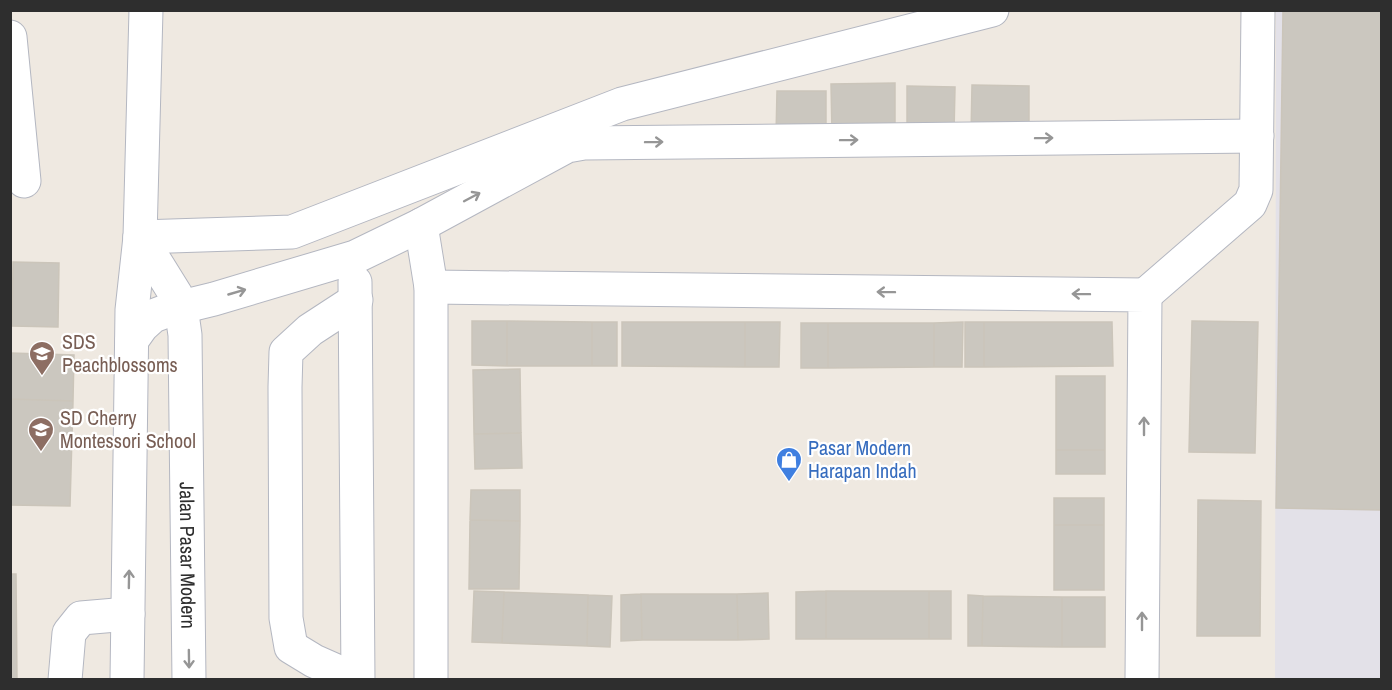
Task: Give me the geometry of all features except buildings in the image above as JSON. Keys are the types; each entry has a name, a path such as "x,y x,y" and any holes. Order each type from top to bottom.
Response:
{"street":[{"path":"127,680 133,284 140,237 146,10"},
{"path":"140,237 292,232 622,104 992,10"},
{"path":"431,287 1144,295 1250,204 1256,190 1258,10"},
{"path":"10,37 24,181"},
{"path":"132,348 142,327 153,316 355,257 421,225 567,146 584,143 1257,136"},
{"path":"421,225 431,287 431,680"},
{"name":"Jalan Pasar Modern","path":"140,237 176,295 181,307 185,335 189,680"},
{"path":"355,257 356,300 358,680 314,661 291,647 286,618 286,352 310,330 356,300"},
{"path":"1142,680 1144,295"},
{"path":"132,348 150,339 168,339 186,358"},
{"path":"65,680 69,633 81,618 128,614"}],"shaded area":[{"path":"1276,11 1381,11 1381,679 1275,679"}],"place":[{"name":"SDS Peachblossoms","path":"42,377"},
{"name":"SD Cherry Montessori School","path":"41,453"},
{"name":"Pasar Modern Harapan Indah","path":"789,483"}]}
